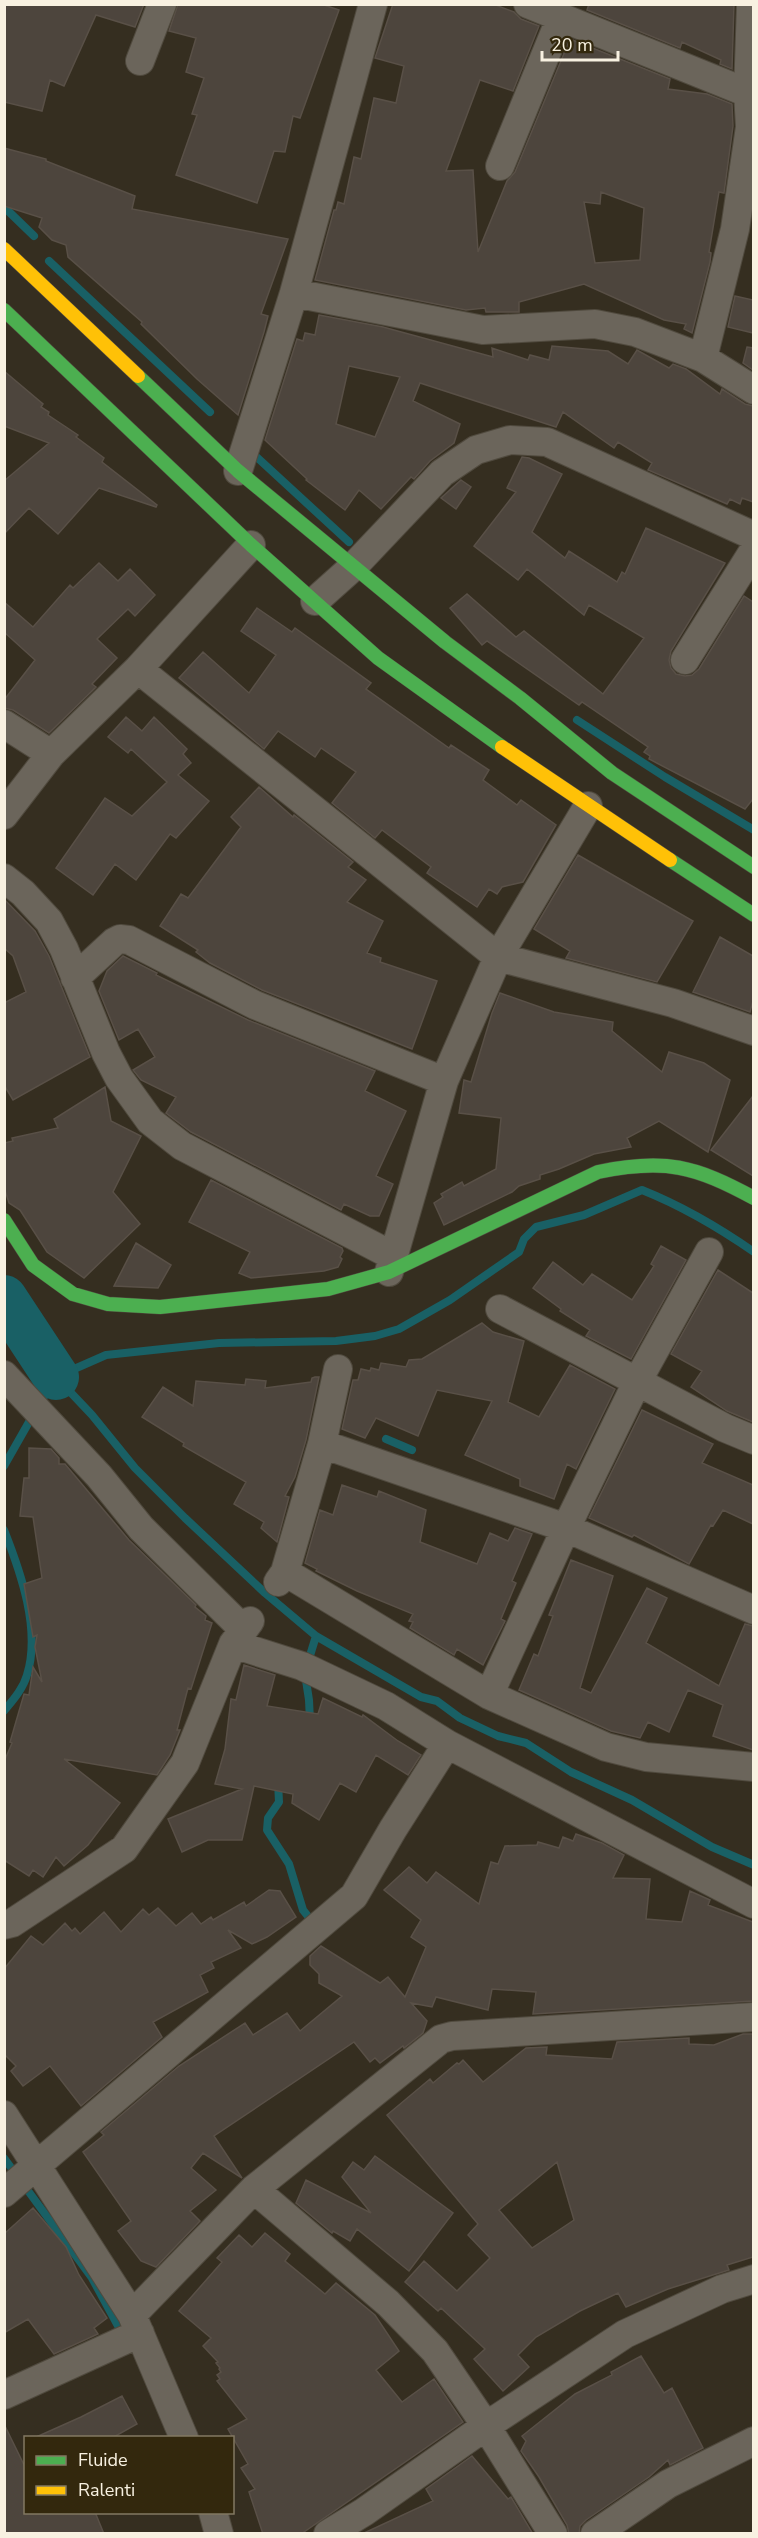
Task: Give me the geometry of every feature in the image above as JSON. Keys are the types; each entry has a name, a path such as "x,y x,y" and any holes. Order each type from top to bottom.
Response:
{"main road":[{"path":"4,249 238,471 353,567 612,773 753,867"},
{"path":"4,310 251,545 378,658 462,720 753,915"},
{"path":"4,1220 33,1265 73,1294 108,1304 160,1307 328,1289 391,1264 598,1172 634,1164 677,1165 714,1176 753,1198"}],"street":[{"path":"140,61 162,4"},
{"path":"238,471 294,293 373,4"},
{"path":"528,4 559,12 748,93"},
{"path":"703,358 744,232 752,127 748,93 751,4"},
{"path":"500,166 559,12"},
{"path":"294,293 483,330 595,324 634,332 703,358 753,390"},
{"path":"315,601 353,567 442,473 476,450 510,440 547,442 753,536"},
{"path":"4,815 51,754 138,669 251,545"},
{"path":"685,660 753,550"},
{"path":"138,669 498,957 673,1003 753,1031"},
{"path":"4,724 51,754"},
{"path":"4,878 23,893 49,921 119,1078 150,1121 182,1146 391,1264 444,1081 498,957 588,806"},
{"path":"75,978 114,942 129,939 255,1005 444,1081"},
{"path":"489,1695 637,1382 710,1252"},
{"path":"500,1309 637,1382 753,1440"},
{"path":"338,1369 322,1444 281,1577 489,1695 606,1747 646,1757 753,1767"},
{"path":"4,1375 99,1476 141,1528 242,1631 302,1666 387,1706 447,1744 753,1904"},
{"path":"322,1444 566,1528 753,1610"},
{"path":"4,1925 12,1923 124,1850 185,1763 242,1631"},
{"path":"4,2193 354,1896 447,1744"},
{"path":"4,2395 136,2324 254,2188 441,2039 452,2036 753,2017"},
{"path":"4,2115 136,2324 183,2436"},
{"path":"254,2188 388,2303 435,2351 486,2426 553,2534"},
{"path":"328,2534 364,2512 486,2426 625,2334 722,2289 753,2279"},
{"path":"595,2534 668,2484 753,2441"},
{"path":"214,2514 219,2534"}],"building":[{"path":"4,4 144,4 135,27 96,15 64,86 50,80 42,111 4,102"},
{"path":"178,4 321,4 339,10 300,118 293,116 285,152 274,151 257,203 176,175 197,115 192,114 204,78 186,72 196,38 169,31"},
{"path":"393,4 493,4 514,12 521,19 539,26 513,91 480,80 446,171 473,170 478,252 507,181 515,172 570,39 670,79 668,89 707,94 732,104 733,126 724,193 719,192 709,252 711,253 710,262 692,333 684,329 686,324 664,320 584,284 519,302 519,312 486,312 485,308 466,310 315,280 334,210 338,202 344,204 354,157 361,159 374,98 396,103 404,66 375,58","holes":["601,192 644,208 640,260 595,263 584,202 600,204"]},
{"path":"589,4 734,4 732,69 720,64 721,60 682,42 680,48 587,10"},
{"path":"4,148 46,159 46,161 135,196 132,209 288,239 261,314 268,316 238,415 197,379 141,324 142,322 68,257 66,245 52,240 39,227 42,218 4,206"},
{"path":"735,296 753,300 753,333 728,327"},
{"path":"319,315 383,327 493,357 492,348 528,360 530,355 549,360 552,346 608,351 628,364 637,350 669,368 673,364 686,369 720,394 722,389 745,404 753,406 753,502 742,498 740,504 730,499 727,504 648,470 652,463 618,442 614,448 563,412 556,427 420,383 413,401 460,424 454,443 430,461 414,479 411,477 381,509 359,490 345,510 306,480 265,440 297,339 303,341 305,333 315,335","holes":["349,366 400,377 375,437 336,424"]},
{"path":"747,347 753,348 753,370 743,363"},
{"path":"4,371 43,404 41,407 49,412 48,415 78,435 76,437 104,458 102,462 157,505 156,507 99,488 58,534 29,508 4,534 4,481 49,443 4,426"},
{"path":"522,457 529,458 562,474 532,532 565,558 569,551 617,582 622,572 625,574 646,528 725,563 671,651 669,660 676,674 692,675 699,669 744,596 753,602 753,799 745,809 649,759 650,756 644,752 648,747 582,702 579,705 487,641 482,645 450,608 467,594 516,637 524,631 603,694 644,638 589,605 584,615 527,569 518,580 474,546 516,492 507,488"},
{"path":"461,480 471,487 456,509 441,498"},
{"path":"99,563 118,581 130,569 155,595 135,616 128,609 97,639 117,658 92,684 96,687 49,733 13,710 4,708 4,700 35,660 4,632 4,602 33,627 70,585 73,588"},
{"path":"257,608 292,632 295,628 371,683 366,689 449,748 451,745 489,770 483,780 517,805 521,800 556,825 523,882 502,887 497,894 489,889 477,907 427,873 431,867 382,830 375,838 332,803 356,772 321,748 315,757 278,731 264,749 179,678 203,652 249,693 276,655 241,631"},
{"path":"126,717 142,731 154,717 187,749 183,754 191,763 178,775 209,801 176,838 170,834 136,880 115,864 93,895 56,868 105,798 132,816 167,782 131,749 128,753 108,737"},
{"path":"259,787 293,817 294,815 353,862 348,867 366,880 347,902 383,921 367,953 381,958 380,962 437,981 412,1049 262,990 210,963 196,952 198,950 160,926 181,894 188,898 241,827 231,817"},
{"path":"578,855 693,921 657,982 566,958 570,951 534,929"},
{"path":"4,899 35,931 49,956 90,1057 13,1100 4,1085 4,1003 26,992 13,956 4,948"},
{"path":"720,937 753,956 753,1001 750,1012 693,992"},
{"path":"123,956 157,973 156,975 248,1020 375,1071 365,1091 406,1111 376,1176 393,1184 379,1216 370,1216 344,1204 341,1210 191,1132 166,1113 176,1097 141,1080 133,1070 155,1057 138,1029 119,1040 99,991 107,971"},
{"path":"500,993 554,1012 613,1022 612,1031 662,1072 669,1052 704,1063 730,1080 708,1152 659,1121 627,1138 631,1147 594,1154 540,1175 540,1179 519,1186 512,1192 444,1225 434,1203 443,1197 441,1194 462,1182 464,1186 496,1169 501,1118 459,1113 464,1080 471,1082"},
{"path":"105,1087 111,1121 141,1136 113,1192 140,1224 84,1278 47,1252 20,1210 9,1203 4,1187 4,1143 13,1141 12,1138 58,1128 54,1119"},
{"path":"753,1096 753,1176 711,1150"},
{"path":"211,1180 342,1248 340,1257 342,1259 338,1267 324,1271 251,1278 239,1273 250,1252 189,1222"},
{"path":"136,1243 171,1265 158,1288 114,1286"},
{"path":"661,1246 686,1260 631,1359 586,1336 590,1330 560,1311 561,1309 533,1288 553,1262 583,1285 592,1274 632,1300 654,1266 651,1264"},
{"path":"718,1270 753,1293 753,1422 727,1411 691,1387 702,1371 671,1354"},
{"path":"482,1323 493,1332 524,1341 508,1402 539,1417 570,1365 615,1389 576,1469 567,1464 554,1499 520,1486 520,1479 465,1455 492,1401 437,1390 418,1436 376,1418 365,1438 342,1429 353,1380 358,1380 361,1369 379,1370 381,1363 406,1367 409,1360 422,1359"},
{"path":"315,1377 319,1377 306,1440 295,1477 285,1496 289,1497 277,1542 261,1528 264,1522 234,1504 246,1482 183,1446 184,1443 142,1417 163,1387 193,1406 196,1381 245,1385 246,1379 266,1381 265,1388 311,1382"},
{"path":"642,1410 713,1444 702,1463 753,1485 753,1524 723,1510 713,1526 711,1525 689,1564 634,1535 632,1537 589,1518"},
{"path":"29,1448 51,1449 59,1458 59,1464 65,1464 129,1540 196,1605 195,1607 206,1616 205,1620 212,1623 191,1689 188,1688 177,1730 180,1730 170,1755 157,1775 64,1759 120,1803 88,1845 64,1866 56,1857 43,1877 33,1870 29,1876 4,1860 4,1762 12,1743 10,1742 24,1694 29,1695 33,1667 42,1682 35,1647 37,1635 33,1637 24,1584 42,1578 33,1517 20,1516 24,1478 29,1478"},
{"path":"342,1485 377,1497 379,1491 426,1510 420,1542 477,1564 490,1533 508,1541 515,1528 532,1534 512,1581 516,1583 501,1619 505,1621 483,1665 457,1649 454,1655 410,1628 413,1622 409,1621 413,1614 357,1591 316,1571 317,1569 305,1563 320,1510 333,1515"},
{"path":"571,1560 613,1576 580,1688 591,1693 647,1588 667,1598 646,1643 719,1686 745,1624 753,1626 753,1750 713,1736 723,1705 688,1690 669,1732 648,1722 640,1738 611,1731 519,1690 534,1654 538,1656 553,1616 549,1615"},
{"path":"244,1665 275,1675 267,1706 318,1714 323,1698 362,1717 363,1715 421,1755 408,1775 376,1755 356,1792 340,1783 319,1820 292,1803 293,1794 254,1786 242,1840 208,1840 182,1852 168,1819 242,1789 215,1784 225,1749 231,1699 236,1700"},
{"path":"576,1834 602,1843 624,1855 613,1878 650,1879 646,1919 682,1922 690,1891 710,1900 708,1905 753,1922 753,2001 533,2014 536,1992 492,1989 488,2010 436,1997 432,2007 411,2003 427,2021 423,2033 404,2048 403,2046 380,2063 375,2058 370,2062 354,2042 214,2136 242,2178 203,2153 191,2168 216,2190 190,2211 200,2221 156,2267 141,2261 118,2231 131,2221 83,2152 104,2135 101,2132 179,2066 245,2023 253,2035 287,2013 300,2031 342,1996 319,1983 319,1974 310,1965 310,1956 321,1946 380,1983 388,1977 405,1997 426,1947 411,1937 421,1920 384,1890 409,1867 427,1883 436,1872 479,1904 491,1862 498,1864 505,1846 537,1845 538,1842 559,1848 563,1837 573,1841"},
{"path":"269,1890 280,1891 296,1917 267,1937 252,1944 228,1930 241,1948 211,1962 214,1968 200,1975 208,1992 153,2022 162,2037 81,2106 50,2066 23,2086 11,2071 16,2066 4,2054 4,1969 31,1936 43,1945 65,1923 72,1931 75,1928 80,1934 104,1912 121,1932 143,1909 149,1915 158,1908 176,1926 192,1913 201,1924 211,1917 213,1920 244,1902 246,1906"},
{"path":"743,2034 753,2034 753,2257 727,2265 729,2270 668,2289 626,2307 618,2293 580,2311 536,2337 518,2355 529,2367 503,2391 474,2359 485,2349 441,2308 438,2311 405,2282 424,2261 457,2291 490,2258 468,2235 478,2224 387,2115 430,2079 433,2083 463,2060 483,2082 526,2048 547,2047 546,2055 612,2059 617,2042 689,2038 689,2044 714,2045","holes":["557,2162 574,2220 532,2248 499,2210"]},
{"path":"375,2156 453,2213 409,2271 357,2229 350,2241 333,2231 332,2233 296,2203 306,2180 371,2213 342,2177 353,2162 364,2170"},
{"path":"33,2208 66,2247 79,2275 107,2318 94,2328 98,2334 54,2354 28,2319 4,2333 4,2234"},
{"path":"265,2233 290,2254 285,2261 325,2294 336,2283 375,2315 399,2351 376,2370 402,2402 434,2379 463,2422 301,2534 263,2534 249,2492 255,2489 241,2468 248,2464 228,2429 247,2419 217,2381 220,2379 217,2375 221,2372 216,2363 218,2362 203,2346 211,2338 179,2311 222,2262 217,2258 239,2235 252,2247"},
{"path":"641,2356 664,2393 672,2388 703,2448 670,2465 668,2460 649,2477 586,2520 580,2526 579,2534 569,2534 567,2525 521,2451 526,2441 522,2436 575,2394 612,2375 611,2372"},
{"path":"122,2396 137,2424 116,2436 38,2436"},
{"path":"4,2424 24,2465 24,2514 96,2514 104,2534 4,2534"},
{"path":"472,2456 508,2499 511,2497 533,2534 362,2534 433,2501 426,2489"}],"waterway":[{"path":"4,207 34,236"},
{"path":"49,261 210,412"},
{"path":"250,451 349,542"},
{"path":"577,720 665,777 754,830"},
{"path":"39,1405 56,1377 106,1355 219,1343 336,1341 375,1336 399,1329 450,1300 519,1252 524,1239 536,1227 584,1215 642,1190 700,1218 754,1252"},
{"path":"4,1298 56,1377"},
{"path":"56,1377 92,1415 135,1468 185,1518 265,1593 316,1636 421,1697 437,1701 460,1718 498,1736 526,1743 571,1772 632,1800 712,1847 754,1865"},
{"path":"4,1466 33,1415"},
{"path":"386,1439 412,1450"},
{"path":"4,1530 17,1564 27,1602 32,1639 27,1675 17,1694 4,1711"},
{"path":"308,1662 316,1636"},
{"path":"305,1674 310,1721"},
{"path":"278,1782 279,1802 268,1818 267,1830 289,1864 303,1910 311,1920"},
{"path":"4,2158 92,2278 123,2335"}],"traffic: fast":[{"path":"4,310 251,545 378,658 502,747"},
{"path":"138,376 238,471 445,642 520,698 612,773 754,867"},
{"path":"670,860 754,915"},
{"path":"4,1220 33,1265 73,1294 108,1304 160,1307 328,1289 389,1272 598,1172 642,1166 679,1168 714,1178 754,1198"}],"traffic: slow":[{"path":"4,249 138,376"},
{"path":"502,747 670,860"}]}
